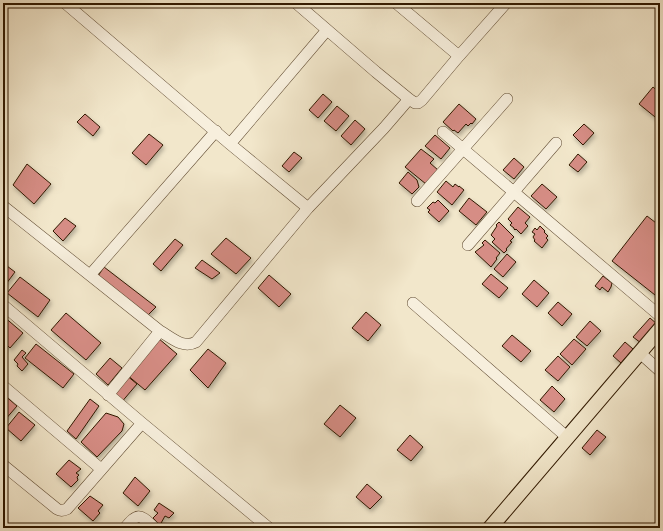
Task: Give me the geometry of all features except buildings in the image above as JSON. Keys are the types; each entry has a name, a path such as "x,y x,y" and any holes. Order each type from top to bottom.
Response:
{"main road":[{"path":"490,528 660,330"}],"street":[{"path":"65,3 230,144 308,208"},
{"path":"296,3 376,72 416,103 420,102 504,4"},
{"path":"396,3 459,56"},
{"path":"230,144 327,30"},
{"path":"3,206 160,331 181,344 191,345 196,342 308,208 384,128 409,99"},
{"path":"418,201 507,99"},
{"path":"90,275 216,131"},
{"path":"443,132 660,316"},
{"path":"468,245 556,143"},
{"path":"413,303 568,438"},
{"path":"3,305 108,395 269,528"},
{"path":"108,395 160,331"},
{"path":"640,353 660,371"},
{"path":"3,386 101,469"},
{"path":"3,465 57,509 62,511 67,509 142,423"},
{"path":"125,528 134,518 138,516 144,518 155,528"}]}
